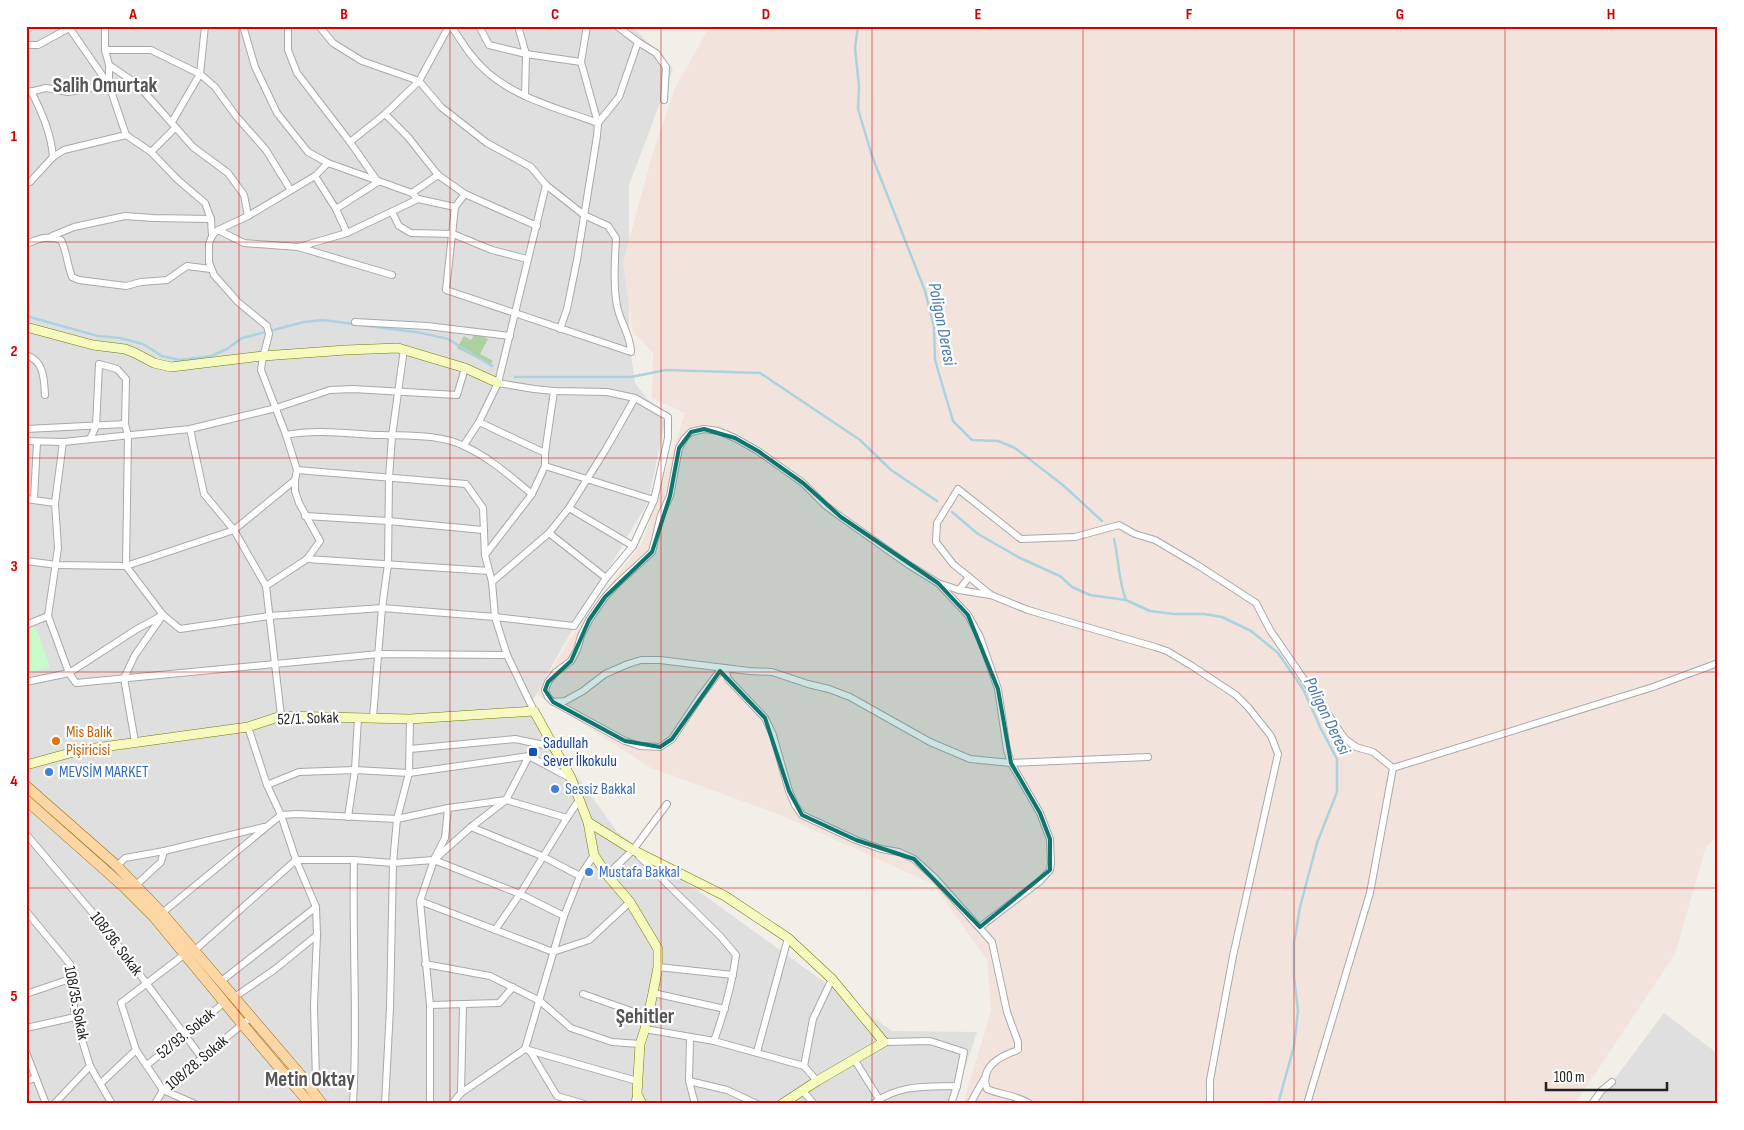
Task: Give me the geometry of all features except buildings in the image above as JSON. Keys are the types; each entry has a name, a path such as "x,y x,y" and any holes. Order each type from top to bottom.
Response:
{"main road":[{"path":"26,786 117,866 162,913 190,952 310,1104"},
{"path":"26,800 124,887 190,952 220,982 229,1000"},
{"path":"246,1021 298,1074 322,1104"}],"street":[{"path":"105,26 105,50 109,65 109,85"},
{"path":"172,122 200,74 205,26"},
{"path":"243,26 255,67 277,113 308,152 328,163 412,193 418,199 456,207"},
{"path":"288,26 288,50 297,73 378,182"},
{"path":"319,26 333,43 362,61 419,81 440,108 487,143 530,167 546,185 584,215 608,226 616,238 616,300 631,344 631,352 446,290 456,207 465,194"},
{"path":"350,142 385,114 419,81 450,26 486,72 505,86 525,96 598,123"},
{"path":"479,26 489,45 526,54 581,62"},
{"path":"518,26 526,54 525,96"},
{"path":"560,329 567,309 598,123 581,62 587,26"},
{"path":"617,26 656,53 666,67 664,100"},
{"path":"26,45 38,45 69,27 109,85 126,135 151,152 178,180 205,203 211,219 212,236 208,254 211,269 228,291 267,326 268,334 261,370 286,435 297,470 295,491 305,516 320,541 307,559 266,586"},
{"path":"598,123 619,96 638,42"},
{"path":"105,50 151,50 200,74 215,87 236,116 266,150 290,189"},
{"path":"109,65 137,84 193,148 228,173 244,195 248,216"},
{"path":"53,157 52,140 46,122 29,92 46,88 68,92 109,85"},
{"path":"385,114 408,137 438,176 465,194 537,226"},
{"path":"151,152 175,128"},
{"path":"27,180 64,150 126,135"},
{"path":"212,236 218,230 248,216 290,189 315,176 328,163"},
{"path":"315,176 336,209 347,233"},
{"path":"412,193 438,176"},
{"path":"336,209 378,182"},
{"path":"464,445 479,422 498,383 546,185"},
{"path":"298,247 347,233 418,199"},
{"path":"392,212 399,226 411,233 452,234 492,250 527,259"},
{"path":"26,244 52,236 74,226 125,216 211,219"},
{"path":"218,230 244,244 298,247 392,275"},
{"path":"52,236 61,240 72,277 79,280 126,286 141,282 167,280 187,266 211,269"},
{"path":"355,322 436,327 510,336"},
{"path":"26,327 93,346 125,349 154,363 171,367 263,356 346,350 404,349 465,368 498,383 554,391 607,392 635,398 668,417 668,438 654,500 633,546 606,578 574,626 495,617 382,608 269,616 180,629 163,615 126,566 128,436 125,424 126,379 117,369 99,364 96,426 90,439"},
{"path":"374,717 382,608 388,564 389,478 392,436 404,349"},
{"path":"26,354 37,360 42,369 45,395"},
{"path":"26,441 63,442 190,428 276,408 330,390 353,389 458,395 465,368"},
{"path":"485,556 532,494 545,466 545,453 554,391"},
{"path":"492,582 549,533 569,508 635,398"},
{"path":"479,422 545,453"},
{"path":"26,429 125,424"},
{"path":"190,428 204,494 234,530 266,586 281,716"},
{"path":"723,668 700,697 672,738 660,748 640,746 625,741 553,702 545,690 548,682 556,673 571,661 589,620 606,597 618,583 652,552 662,515 670,496 679,448 691,432 704,429 718,431 758,451 803,483 840,517 938,583 959,590 991,595 1028,610 1167,651 1236,695 1271,736 1278,754 1233,956 1210,1080 1210,1104"},
{"path":"286,435 315,432 425,437 464,445 499,467 532,494"},
{"path":"34,500 36,442"},
{"path":"63,442 55,503 58,548 57,564 48,616 69,673 76,683 379,654 507,655"},
{"path":"545,466 654,500"},
{"path":"297,470 466,484 482,508 485,556 492,582 495,617 507,655 534,711 571,778 588,822 594,856 630,902 658,949 658,967 648,1018 640,1044 637,1094 634,1104"},
{"path":"26,561 126,566 234,530 295,480"},
{"path":"991,595 953,564 936,542 937,523 958,489 1021,539 1074,537 1119,525 1135,534 1154,540 1256,604 1270,630 1345,739 1356,747 1373,752 1393,768"},
{"path":"26,499 55,503"},
{"path":"569,508 633,546"},
{"path":"305,516 388,521 483,530"},
{"path":"549,533 606,578"},
{"path":"307,559 489,572"},
{"path":"959,590 969,577"},
{"path":"938,583 968,615 980,637 998,689 1007,750 1011,763 1040,813 1050,839 1050,870 980,928"},
{"path":"26,682 69,673 137,629 163,615"},
{"path":"135,742 124,678 135,654 163,615"},
{"path":"26,624 48,616"},
{"path":"553,702 565,701 583,691 605,674 641,660 660,660 772,672 829,689 850,697 930,742 970,759 1011,763 1148,757"},
{"path":"1393,768 1653,687 1718,663"},
{"path":"723,668 728,678 765,718 773,735 795,806 802,814 856,840 881,849 899,852 914,859 934,878 992,942 1006,1012 1018,1042 1018,1050 1008,1054 986,1071 984,1080 970,1104"},
{"name":"52/1. Sokak","path":"29,764 81,750 248,727 281,716 410,719 534,711"},
{"path":"348,817 355,770 358,718"},
{"path":"385,1104 390,1008 393,863 397,819 409,773 410,719"},
{"path":"248,727 267,785 316,906 317,935 314,1005 316,1081 354,1081"},
{"path":"410,749 515,739 554,747"},
{"path":"267,785 299,772 355,770 409,773 529,756 571,778"},
{"path":"434,860 471,827 506,800 529,756"},
{"path":"26,771 29,764"},
{"path":"1307,1104 1370,893 1393,768"},
{"path":"162,913 245,846 265,827 281,816 297,814 397,819 448,808 506,800 567,818"},
{"path":"495,930 579,800"},
{"path":"607,875 633,850 667,804"},
{"path":"430,1104 430,1005 420,901 434,860 445,838 448,808"},
{"path":"588,822 633,850 724,896 788,938 832,979 884,1042"},
{"path":"117,866 125,858 164,851 265,827"},
{"path":"471,827 542,856 580,876"},
{"name":"108/36. Sokak","path":"26,834 103,924 202,1058"},
{"path":"633,850 721,937 736,955 734,975 726,1009 714,1041"},
{"path":"136,886 161,862 164,851"},
{"path":"452,1104 461,1092 528,1050 564,916 580,876 594,856"},
{"path":"195,1104 163,1090 136,1050 121,1003 190,952 296,860 354,860 393,863 434,860 520,894 564,916"},
{"path":"353,1104 354,860"},
{"path":"420,901 553,952 589,940 630,902"},
{"path":"220,982 316,906"},
{"name":"108/35. Sokak","path":"26,910 70,964 76,1017 90,1066 112,1104"},
{"name":"52/93. Sokak","path":"146,1065 183,1034 274,970 317,935"},
{"path":"757,1052 788,938"},
{"path":"425,964 490,976 540,1001 571,1028 612,1042 640,1044"},
{"path":"658,967 734,975"},
{"path":"26,994 73,978"},
{"path":"804,1066 813,1019 832,979"},
{"path":"430,1005 499,1003 513,987"},
{"path":"653,993 726,1009"},
{"path":"583,994 648,1018"},
{"path":"461,1092 463,1004"},
{"path":"26,1028 76,1017"},
{"name":"108/28. Sokak","path":"155,1104 163,1090 246,1021"},
{"path":"645,1029 714,1041 804,1066 817,1081"},
{"path":"690,1038 689,1081 695,1104"},
{"path":"782,1104 884,1042 930,1041 964,1052 951,1104"},
{"path":"100,1083 136,1050"},
{"path":"528,1050 637,1082"},
{"path":"528,1050 557,1096 584,1104"},
{"path":"26,1052 46,1104"},
{"path":"854,1059 879,1099"},
{"path":"54,1104 90,1066"},
{"path":"26,1081 36,1078"},
{"path":"984,1080 987,1089 1020,1098 1030,1104"},
{"path":"689,1081 727,1090 757,1104"},
{"path":"1592,1104 1601,1091 1612,1082"},
{"path":"873,1104 879,1099 910,1087 957,1086"},
{"path":"803,1091 814,1104"},
{"path":"637,1094 642,1104"}],"highlighted area":[{"path":"704,429 735,438 758,451 803,483 841,517 938,583 968,615 998,689 1011,763 1040,813 1050,839 1050,870 980,927 914,859 856,840 802,815 789,791 765,718 720,671 672,739 660,747 625,741 553,702 545,690 548,682 571,661 589,620 605,597 652,552 670,496 679,448 691,432"}],"shaded area":[{"path":"26,26 632,26 673,69 629,185 629,339 635,383 665,422 648,502 533,700 532,714 618,833 892,1031 977,1032 953,1104 26,1104"},
{"path":"710,26 1718,26 1718,836 1706,847 1675,954 1575,1104 963,1104 991,1011 987,960 933,884 783,816 651,768 536,694 572,636 643,541 685,413 652,398 653,353 633,332 623,263 651,159 674,90"},
{"path":"1664,1013 1718,1054 1718,1104 1596,1104"}],"green space":[{"path":"475,333 488,339 480,354 493,361 490,365 457,348 464,336 471,340"},
{"path":"36,627 50,668 26,673 26,631"}],"waterway":[{"name":"Poligon Deresi","path":"858,26 855,48 859,86 858,109 872,156 925,291 934,327 935,360 953,421 972,440 998,441 1015,448 1064,486 1102,521"},
{"path":"26,316 98,336 120,338 143,344 162,356 180,360 211,356 227,349 242,338 304,322 323,320 422,333 448,339 492,366"},
{"path":"515,377 631,377 666,370 760,373 860,440 891,470 937,501"},
{"path":"952,512 978,534 1020,558 1060,576 1072,587 1090,595 1126,600"},
{"name":"Poligon Deresi","path":"1114,539 1121,585 1126,600 1150,611 1222,617 1251,631 1278,653 1303,689 1337,759 1337,792 1317,843 1300,907 1294,943 1294,976 1298,1011 1294,1046 1278,1104"}],"place":[{"name":"Mis Balık Pişiricisi","path":"56,741"},
{"name":"Sadullah Sever İlkokulu","path":"533,752"},
{"name":"MEVSİM MARKET","path":"49,772"},
{"name":"Sessiz Bakkal","path":"555,789"},
{"name":"Mustafa Bakkal","path":"589,872"}],"district":[{"name":"Salih Omurtak","path":"105,85"},
{"name":"Şehitler","path":"645,1016"},
{"name":"Metin Oktay","path":"310,1079"}]}
